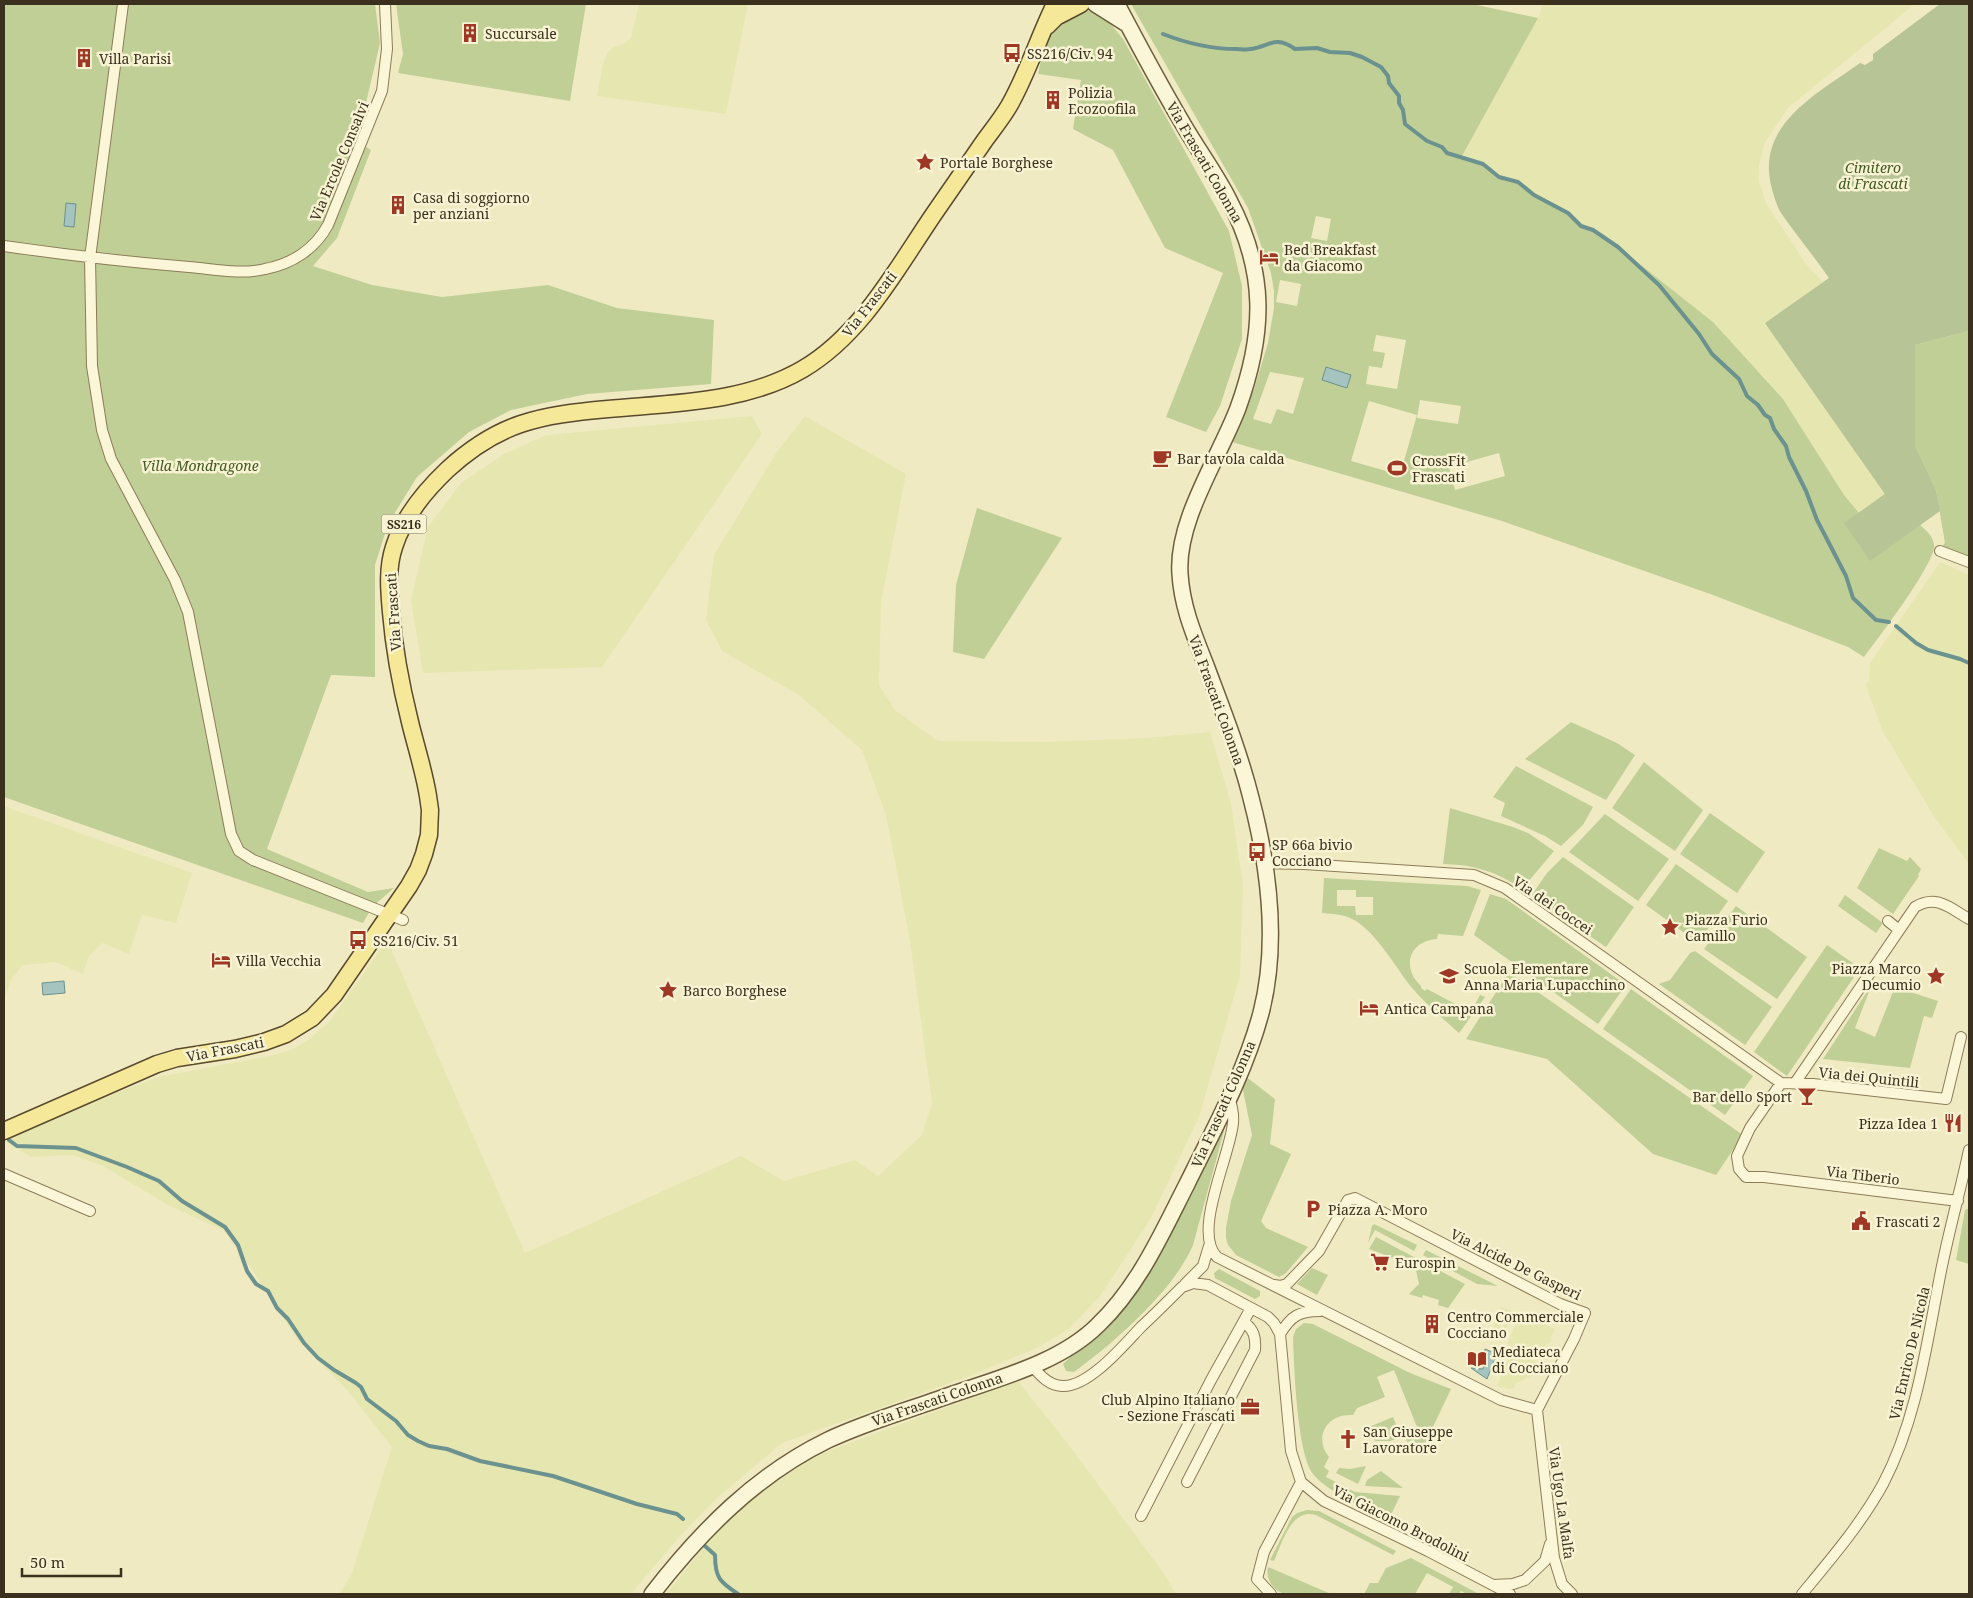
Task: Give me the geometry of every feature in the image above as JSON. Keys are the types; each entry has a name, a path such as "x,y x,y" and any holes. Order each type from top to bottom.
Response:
{"main road":[{"name":"Via Frascati","path":"4,1131 157,1064 177,1058 255,1045 297,1028 317,1013 330,1000 396,917 426,850 430,823 427,787 410,723 396,657 390,592 393,549 418,503 440,477 467,453 487,438 513,426 533,419 568,413 726,396 788,377 823,355 844,337 874,300 1009,105 1055,4"},
{"name":"Via Frascati","path":"1044,29 1056,17 1081,4"},
{"path":"1081,4 1088,4"}],"street":[{"path":"123,4 90,258 92,360 102,430 116,472 175,580 188,612 231,834 235,844 243,855 253,860 396,917"},
{"name":"Via Ercole Consalvi","path":"4,246 90,258 255,271 285,264 312,246 324,233 381,97 387,57 384,4"},
{"name":"Via Frascati Colonna","path":"1095,4 1120,18 1128,26"},
{"name":"Via Frascati Colonna","path":"652,1594 690,1547 724,1512 757,1484 802,1454 855,1429 1031,1365 1059,1353 1089,1334 1110,1314 1126,1294 1163,1231 1229,1097 1254,1035 1266,987 1270,940 1265,863 1256,817 1241,764 1189,622 1182,594 1180,568 1182,545 1187,524 1229,432 1251,370 1259,318 1258,280 1248,241 1229,199 1184,124 1117,4"},
{"path":"1940,551 1969,562"},
{"name":"Via dei Coccei","path":"1265,863 1474,874 1522,898 1781,1083"},
{"path":"1798,1079 1915,907 1924,902 1935,901 1969,919"},
{"path":"1888,921 1899,930"},
{"name":"Via dei Quintili","path":"1781,1083 1798,1079 1808,1084 1946,1100 1961,1037"},
{"name":"Via Tiberio","path":"1781,1083 1746,1137 1737,1158 1740,1169 1746,1177 1764,1177 1958,1201"},
{"path":"1031,1365 1043,1378 1056,1385 1066,1386 1078,1382 1103,1366 1203,1266 1209,1246 1211,1211 1234,1122 1229,1097"},
{"name":"Via Enrico De Nicola","path":"1802,1594 1849,1536 1882,1485 1900,1445 1912,1411 1942,1266 1969,1150"},
{"path":"4,1174 90,1211"},
{"name":"Via Alcide De Gasperi","path":"1271,1284 1281,1286 1287,1284 1319,1251 1348,1200 1355,1198 1560,1304 1585,1313 1574,1339 1537,1410"},
{"path":"1209,1246 1217,1257 1323,1311 1501,1400 1537,1410"},
{"path":"1182,1287 1193,1283 1208,1285 1268,1317 1280,1334 1291,1450 1301,1482 1264,1552 1256,1579 1271,1594"},
{"path":"1141,1516 1252,1308"},
{"path":"1280,1334 1292,1317 1306,1311 1323,1311"},
{"path":"1187,1482 1255,1350 1256,1338 1253,1329 1244,1322"},
{"name":"Via Ugo La Malfa","path":"1537,1410 1554,1558 1562,1584 1572,1594"},
{"name":"Via Giacomo Brodolini","path":"1301,1482 1324,1501 1428,1551 1510,1594"},
{"path":"1492,1585 1513,1584 1525,1580 1546,1561 1552,1538"}],"green space":[{"name":"Villa Mondragone","path":"4,4 375,4 380,43 365,107 353,139 371,150 337,238 313,266 372,285 442,297 548,285 617,308 714,320 711,384 587,394 511,410 469,432 417,477 388,524 375,565 375,677 331,675 267,849 368,892 394,888 372,907 363,923 4,797"},
{"path":"396,4 586,4 570,101 398,73 403,54"},
{"path":"639,4 748,4 726,114 597,96 603,63 608,52 631,38"},
{"path":"1131,4 1472,4 1538,18 1462,156 1483,164 1499,177 1516,180 1534,195 1568,213 1581,226 1593,230 1618,247 1713,322 1783,399 1844,495 1859,513 1885,494 1765,323 1920,525 1930,535 1934,548 1924,571 1904,603 1864,657 1848,647 1713,595 1502,521 1232,442 1254,389 1268,343 1274,308 1271,273 1248,208","holes":["1316,216 1331,219 1327,241 1311,238","1280,280 1301,284 1297,306 1276,302","1376,335 1406,340 1397,389 1366,384 1369,366 1382,368 1385,353 1373,351","1270,372 1304,378 1293,414 1277,409 1271,424 1253,419","1420,400 1461,406 1458,424 1417,418","1369,401 1417,415 1400,475 1351,461","1499,453 1505,476 1455,490 1449,467"]},
{"path":"1543,4 1915,4 1788,108 1765,142 1759,165 1759,181 1766,203 1806,264 1823,282 1765,323 1885,494 1858,513 1844,495 1783,399 1713,322 1618,247 1593,230 1581,226 1568,213 1534,195 1516,180 1499,177 1483,164 1462,156 1538,18"},
{"name":"Cimitero di Frascati","path":"1940,4 1969,4 1969,331 1915,345 1915,445 1936,490 1940,511 1870,561 1844,523 1885,494 1765,323 1829,278 1781,213 1774,197 1770,180 1769,160 1774,141 1784,125 1811,97 1860,63 1865,65 1873,60 1873,54"},
{"path":"1093,10 1105,17 1123,39 1229,231 1242,286 1242,339 1220,406 1206,432 1166,417 1223,273 1165,248 1113,150 1073,129 1081,80 1038,74 1045,41 1060,21 1073,13"},
{"path":"1969,331 1969,557 1943,545 1945,543 1936,490 1915,445 1915,345"},
{"path":"752,416 762,434 602,667 423,673 411,600 428,527 461,483 504,454 546,435"},
{"path":"805,416 906,474 881,603 879,685 895,710 938,741 1047,742 1146,738 1210,732 1231,803 1243,886 1240,976 1199,1117 1151,1218 1101,1295 1069,1329 1037,1348 967,1377 782,1443 717,1498 680,1536 631,1594 340,1594 352,1573 392,1447 347,1390 296,1338 224,1231 166,1204 103,1166 72,1155 31,1157 4,1141 74,1109 158,1077 274,1055 291,1050 308,1040 329,1022 387,940 525,1253 741,1156 784,1181 855,1160 878,1176 922,1135 932,1103 910,941 886,815 862,750 799,695 722,651 706,620 714,555 776,453"},
{"path":"977,508 1062,538 984,659 953,652 956,585"},
{"path":"1940,562 1969,575 1969,864 1935,818 1883,732 1865,683 1869,682 1870,663"},
{"path":"1571,722 1617,743 1635,755 1606,800 1525,759"},
{"path":"1644,762 1703,810 1675,851 1612,808"},
{"path":"1516,766 1593,807 1583,825 1561,846 1545,836 1501,816 1505,803 1493,797"},
{"path":"4,806 192,873 176,923 142,915 129,954 102,943 89,956 83,974 55,962 23,965 12,978 4,998"},
{"path":"1450,808 1528,833 1554,851 1522,889 1504,878 1484,870 1454,864 1443,864"},
{"path":"1710,813 1765,852 1737,893 1680,854"},
{"path":"1605,814 1669,859 1638,901 1569,852"},
{"path":"1879,848 1907,861 1910,857 1921,869 1919,876 1893,914 1857,888"},
{"path":"1563,857 1634,907 1606,947 1531,896 1547,873"},
{"path":"1676,864 1728,901 1697,942 1646,905"},
{"path":"1324,878 1467,886 1481,890 1463,936 1438,934 1437,939 1427,941 1414,950 1410,963 1411,971 1421,988 1425,991 1427,989 1459,1006 1455,1015 1463,1019 1468,1011 1471,1012 1480,995 1485,997 1459,1033 1417,994 1377,940 1361,924 1345,916 1322,913","holes":["1337,890 1356,890 1356,897 1373,897 1373,915 1356,915 1355,906 1337,906"]},
{"path":"1490,894 1506,899 1626,985 1598,1024 1474,935"},
{"path":"1845,895 1883,923 1876,933 1838,906"},
{"path":"1736,906 1807,957 1777,999 1704,949"},
{"path":"1827,945 1860,968 1787,1076 1754,1052"},
{"path":"1695,951 1772,1007 1745,1045 1659,984 1670,980 1690,953"},
{"path":"1509,972 1743,1135 1716,1175 1653,1154 1547,1059 1466,1039"},
{"path":"1872,984 1855,1028 1875,1037 1895,987 1938,1001 1932,1018 1924,1016 1910,1068 1823,1059"},
{"path":"1631,989 1753,1076 1725,1115 1603,1029"},
{"path":"1245,1076 1275,1099 1270,1144 1291,1154 1261,1221 1266,1228 1308,1247 1286,1273 1279,1277 1236,1255 1228,1245 1226,1238 1231,1201 1252,1135 1243,1090"},
{"path":"1225,1122 1193,1245 1184,1262 1158,1297 1107,1347 1074,1372 1066,1371 1063,1364 1110,1320"},
{"path":"1969,1208 1969,1264 1956,1260 1965,1210"},
{"path":"1374,1224 1417,1245 1414,1251 1375,1230 1368,1243"},
{"path":"1376,1237 1465,1284 1448,1308 1438,1305 1439,1300 1423,1295 1422,1298 1409,1294 1419,1284 1415,1266 1369,1249"},
{"path":"1426,1250 1498,1286 1477,1284 1423,1255"},
{"path":"1312,1268 1328,1275 1317,1295 1297,1284"},
{"path":"1219,1269 1260,1291 1260,1296 1255,1299 1215,1278 1214,1273"},
{"path":"1501,1307 1514,1312 1505,1332 1502,1331 1506,1322 1503,1320 1499,1330 1493,1328"},
{"path":"1520,1314 1555,1329 1551,1337 1552,1341 1542,1348 1541,1358 1507,1344"},
{"path":"1304,1323 1313,1324 1410,1373 1451,1389 1420,1454 1414,1440 1407,1442 1405,1436 1390,1441 1375,1441 1369,1427 1393,1417 1400,1434 1417,1427 1394,1370 1377,1377 1385,1397 1357,1408 1353,1415 1344,1415 1336,1418 1325,1428 1322,1442 1329,1457 1324,1467 1329,1471 1326,1477 1355,1492 1400,1496 1388,1521 1328,1487 1313,1474 1308,1463 1303,1448 1297,1408 1293,1337 1296,1329"},
{"path":"1511,1352 1545,1365 1539,1372 1515,1384 1514,1388 1509,1389 1497,1386"},
{"path":"1018,1381 1069,1445 1165,1575 1176,1594 666,1594 716,1532 749,1500 775,1480 825,1452"},
{"path":"1366,1466 1358,1484 1336,1473 1339,1468 1350,1469"},
{"path":"1381,1471 1403,1488 1365,1486 1367,1480"},
{"path":"1307,1510 1319,1511 1396,1551 1393,1555 1316,1515 1307,1514 1300,1516 1294,1522 1284,1537 1274,1561 1270,1560 1292,1517 1297,1513"},
{"path":"1411,1558 1479,1594 1467,1594 1461,1591 1459,1594 1449,1594 1453,1587 1427,1573 1415,1594 1364,1594 1370,1583 1378,1583 1386,1568"},
{"path":"1268,1567 1331,1594 1297,1595 1282,1593 1271,1584 1267,1572"}],"water":[{"path":"66,203 76,204 74,227 64,226"},
{"path":"1326,367 1351,375 1347,388 1322,380"},
{"path":"64,981 65,993 43,995 42,983"},
{"path":"1485,1349 1497,1354 1487,1379 1471,1368 1483,1369"}],"waterway":[{"path":"1163,34 1208,47 1249,49 1277,42 1295,49 1317,48 1330,52 1350,53 1362,57 1381,67 1388,76 1389,83 1399,96 1405,124 1427,141 1442,147 1447,153 1483,164 1499,177 1518,182 1534,195 1568,213 1581,226 1593,230 1618,247 1659,285 1699,334 1712,354 1739,379 1747,396 1770,418 1774,429 1786,446 1817,520 1846,576 1853,598 1876,620 1889,622"},
{"path":"1896,626 1916,643 1928,650 1969,663"},
{"path":"9,1140 17,1146 76,1148 127,1167 159,1181 182,1201 225,1227 238,1245 247,1271 256,1284 268,1291 277,1308 288,1319 304,1343 318,1358 361,1387 367,1399 396,1421 408,1435 418,1441 480,1461 553,1476 637,1504 677,1514 683,1519"},
{"path":"705,1546 715,1555 716,1569 720,1579 738,1594"}],"place":[{"name":"Succursale","path":"470,33"},
{"name":"SS216/Civ. 94","path":"1012,53"},
{"name":"Villa Parisi","path":"84,58"},
{"name":"Polizia Ecozoofila","path":"1053,100"},
{"name":"Portale Borghese","path":"925,162"},
{"name":"Casa di soggiorno per anziani","path":"398,205"},
{"name":"Bed Breakfast da Giacomo","path":"1269,257"},
{"name":"Bar tavola calda","path":"1162,458"},
{"name":"CrossFit Frascati","path":"1397,468"},
{"name":"SP 66a bivio Cocciano","path":"1257,852"},
{"name":"Piazza Furio Camillo","path":"1670,927"},
{"name":"SS216/Civ. 51","path":"358,940"},
{"name":"Villa Vecchia","path":"221,960"},
{"name":"Scuola Elementare Anna Maria Lupacchino","path":"1449,976"},
{"name":"Piazza Marco Decumio","path":"1936,976"},
{"name":"Barco Borghese","path":"668,990"},
{"name":"Antica Campana","path":"1369,1008"},
{"name":"Bar dello Sport","path":"1807,1096"},
{"name":"Pizza Idea 1","path":"1953,1123"},
{"name":"Piazza A. Moro","path":"1313,1209"},
{"name":"Frascati 2","path":"1861,1221"},
{"name":"Eurospin","path":"1380,1262"},
{"name":"Centro Commerciale Cocciano","path":"1432,1324"},
{"name":"Mediateca di Cocciano","path":"1477,1359"},
{"name":"Club Alpino Italiano - Sezione Frascati","path":"1250,1407"},
{"name":"San Giuseppe Lavoratore","path":"1348,1439"}]}
